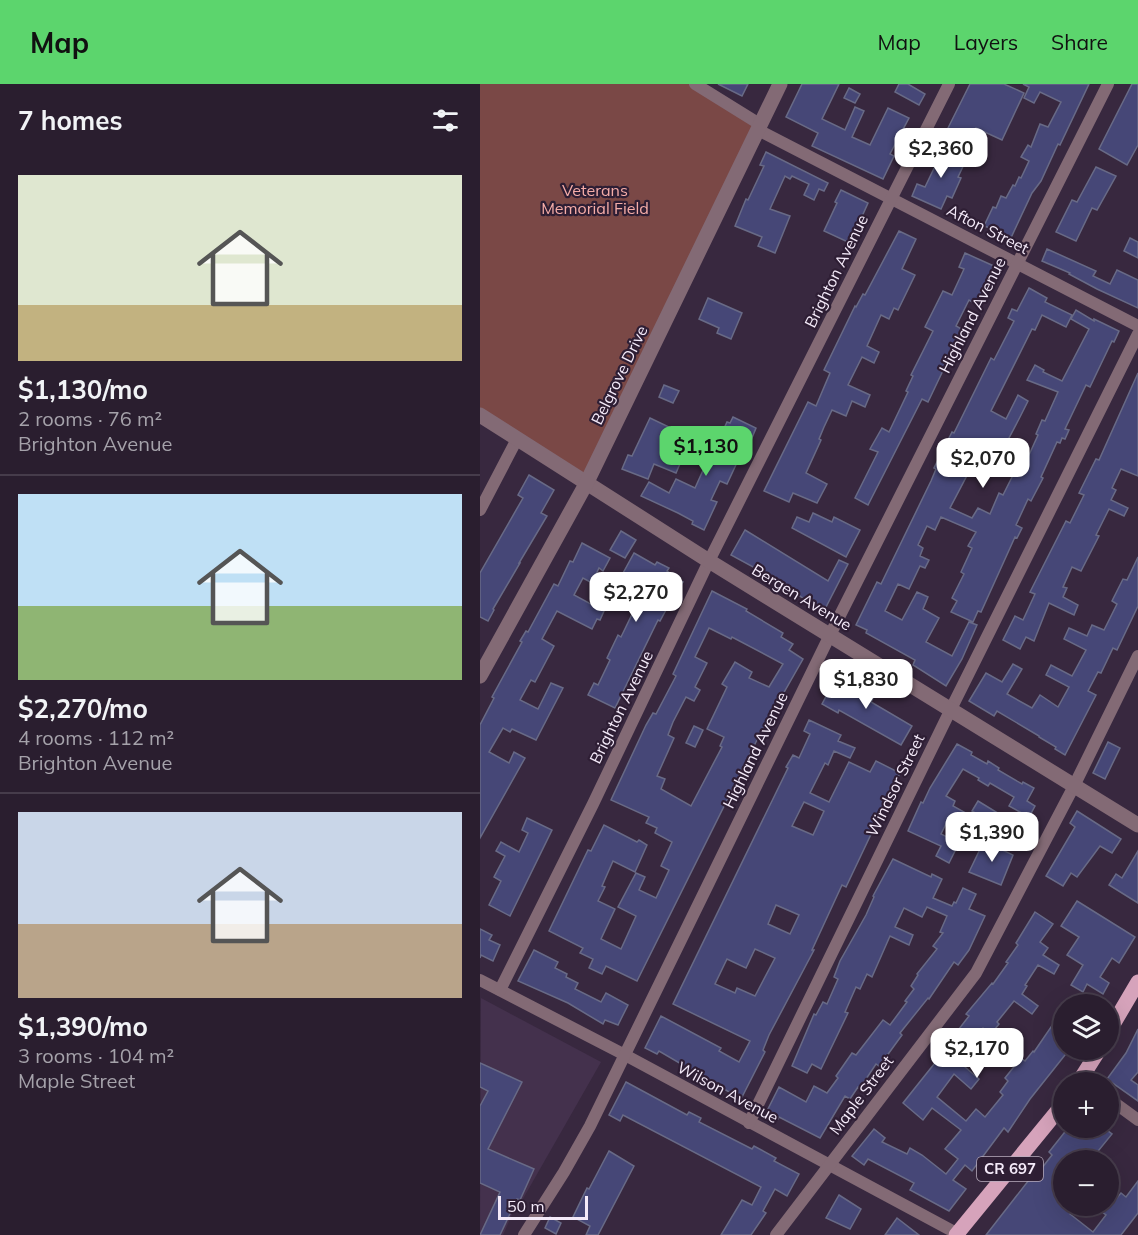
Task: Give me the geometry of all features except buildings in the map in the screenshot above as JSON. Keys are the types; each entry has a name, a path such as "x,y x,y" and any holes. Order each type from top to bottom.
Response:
{"main road":[{"path":"1119,1014 1138,982"},
{"name":"CR 697","path":"958,1234 1053,1117"}],"street":[{"name":"Afton Street","path":"695,84 760,127 891,198 1138,326"},
{"name":"Belgrove Drive","path":"480,676 586,484 780,84"},
{"name":"Brighton Avenue","path":"500,990 593,804 709,561 949,84"},
{"name":"Highland Avenue","path":"524,1235 569,1163 625,1055 830,635 1016,262 1108,84"},
{"name":"Windsor Street","path":"749,1123 951,709 1138,334"},
{"name":"Bergen Avenue","path":"480,415 709,561 1138,825"},
{"path":"480,510 517,439"},
{"name":"Maple Street","path":"776,1235 976,973 1074,786 1138,656"},
{"name":"Wilson Avenue","path":"480,980 625,1055 958,1234"},
{"path":"1119,1106 1138,1120"}],"shaded area":[{"path":"481,998 601,1062 520,1204 517,1203 503,1235 480,1235"}],"green space":[{"name":"Veterans Memorial Field","path":"480,84 695,84 758,123 585,489 480,420"}]}
